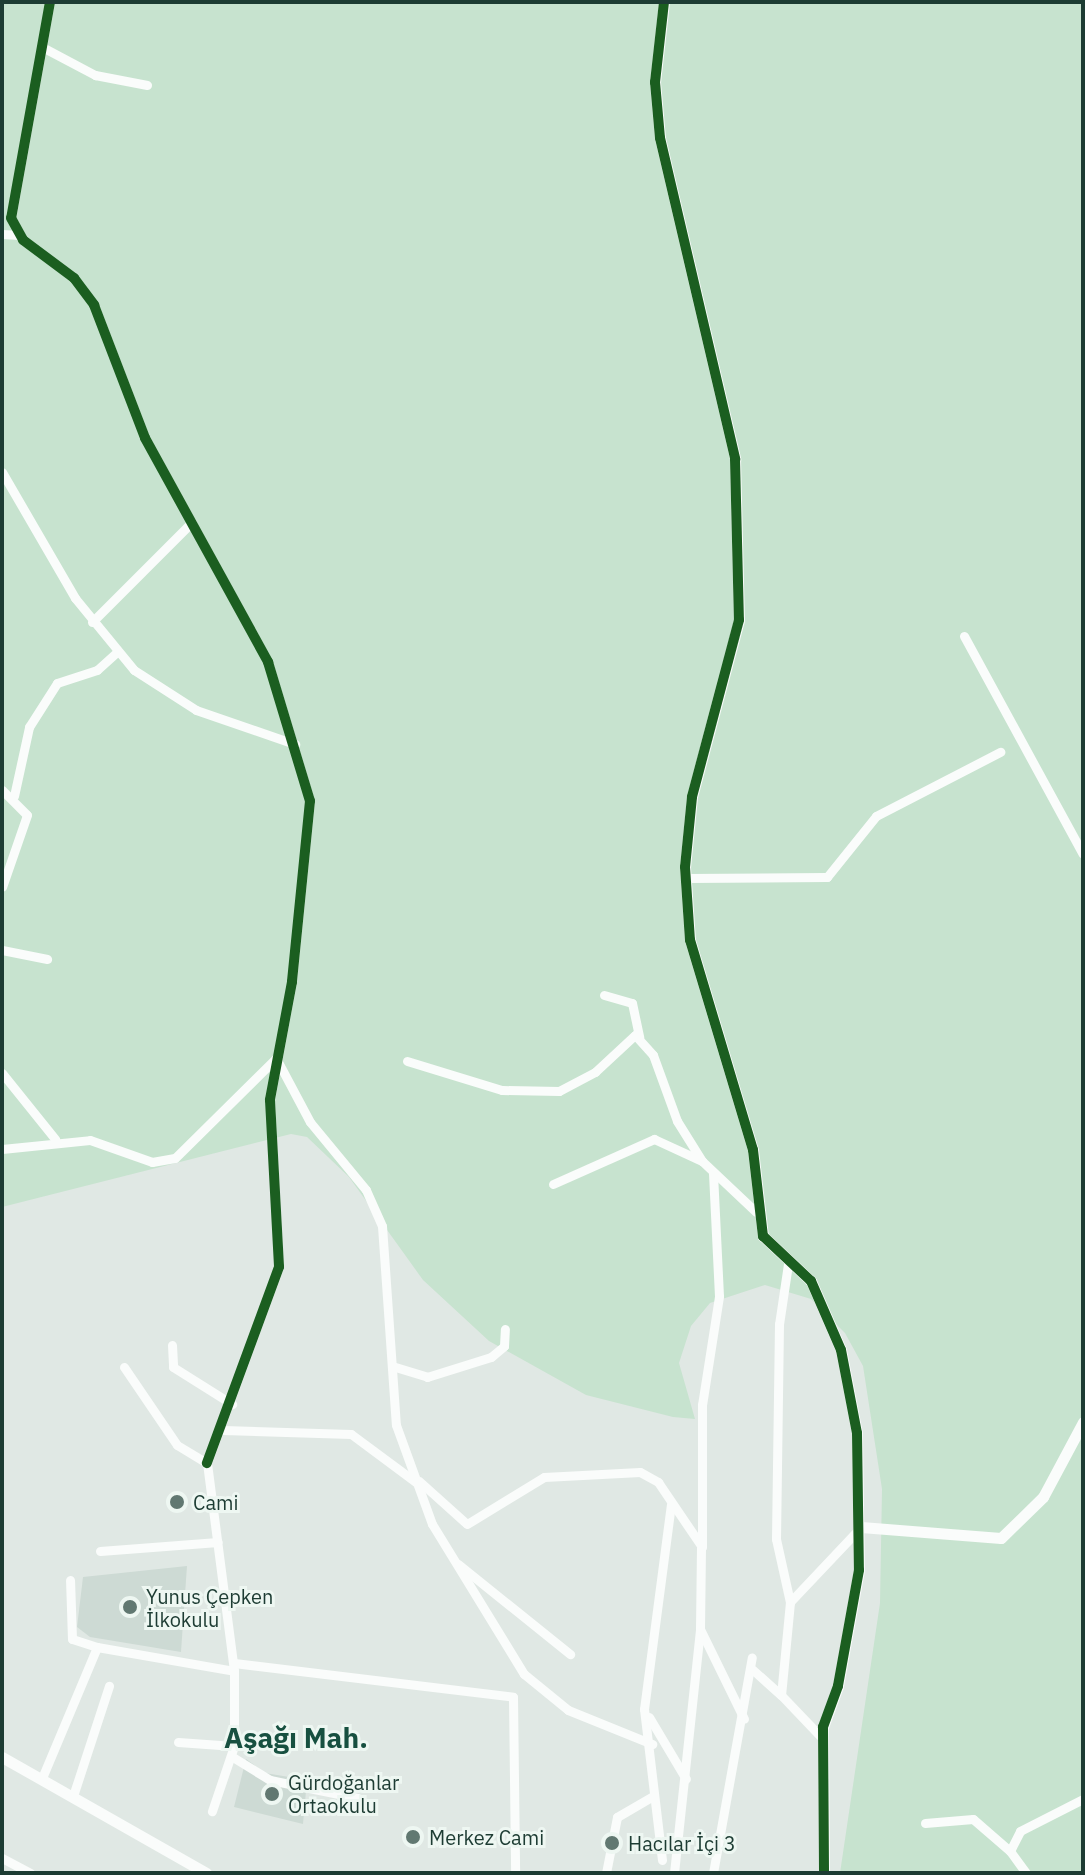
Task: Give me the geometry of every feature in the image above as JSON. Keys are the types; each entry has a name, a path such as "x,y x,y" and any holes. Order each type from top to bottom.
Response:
{"street":[{"path":"50,2 44,48 10,207 19,235 74,278 94,305 145,438 268,662 310,801 292,982 270,1100 279,1267 223,1430 207,1463 234,1667 232,1751 212,1811"},
{"path":"664,2 655,82 660,138 723,387 735,459 739,620 692,797 687,878 690,940 753,1150 756,1212 763,1236 788,1264 811,1281 854,1390 861,1527 838,1686 822,1738 824,1873"},
{"path":"44,48 95,75 147,85"},
{"path":"2,234 19,235"},
{"path":"2,472 92,622 116,653 196,710 295,744"},
{"path":"92,622 192,522"},
{"path":"964,636 1083,854"},
{"path":"14,796 29,727 57,683 97,670 116,653"},
{"path":"687,878 827,877 876,816 1000,752"},
{"path":"2,790 14,796 27,815 2,887"},
{"path":"2,950 47,959"},
{"path":"604,995 632,1003 639,1037 702,1161 756,1212"},
{"path":"407,1061 493,1088 559,1091 616,1056 631,1035 639,1037"},
{"path":"2,1149 55,1139 90,1140 152,1162 175,1158 276,1058"},
{"path":"276,1058 310,1122 366,1190 382,1226 396,1425 417,1481 454,1562 524,1674 568,1710 652,1744"},
{"path":"2,1073 55,1139"},
{"path":"553,1184 644,1139 702,1161"},
{"path":"674,1873 700,1629 702,1405 719,1296 713,1172"},
{"path":"781,1695 790,1602 776,1539 779,1324 788,1264"},
{"path":"392,1366 427,1377 491,1357 504,1346 505,1329"},
{"path":"172,1345 178,1371 232,1404"},
{"path":"124,1367 177,1445 207,1463"},
{"path":"861,1527 1001,1538 1043,1497 1083,1422"},
{"path":"223,1430 351,1434 417,1481 467,1524 567,1471 640,1472 658,1482 701,1548"},
{"path":"662,1860 653,1796 652,1744 644,1709 671,1505"},
{"path":"790,1602 861,1527"},
{"path":"100,1551 218,1542"},
{"path":"454,1562 570,1654"},
{"path":"70,1580 72,1639 97,1647 234,1667 513,1697 515,1873"},
{"path":"700,1629 745,1720"},
{"path":"42,1778 97,1647"},
{"path":"713,1873 745,1720 753,1670 752,1657"},
{"path":"753,1670 822,1738"},
{"path":"73,1796 109,1686"},
{"path":"644,1709 686,1779"},
{"path":"178,1742 232,1751 270,1780 358,1798"},
{"path":"2,1757 206,1873"},
{"path":"606,1873 617,1817 653,1796"},
{"path":"1010,1851 1029,1824 1083,1799"},
{"path":"925,1823 973,1819 1010,1851 1026,1873"},
{"path":"2,1858 30,1873"}],"shaded area":[{"name":"Yunus Çepken İlkokulu","path":"187,1566 181,1652 90,1637 77,1627 83,1577"},
{"name":"Gürdoğanlar Ortaokulu","path":"246,1759 265,1773 307,1780 303,1824 234,1807"}],"green space":[{"path":"2,2 1083,2 1083,1873 840,1873 880,1603 882,1489 863,1366 845,1333 811,1299 765,1285 710,1303 691,1326 679,1363 695,1419 673,1417 586,1395 489,1341 423,1280 349,1177 307,1137 291,1134 2,1207"}],"cycle path":[{"path":"50,2 11,218 23,240 74,278 94,305 145,438 268,662 310,801 292,982 270,1100 279,1267 207,1463"},
{"path":"664,2 655,82 660,138 735,459 739,620 692,797 685,867 690,940 753,1150 763,1236 811,1281 841,1350 857,1433 859,1570 838,1686 823,1727 824,1873"}],"place":[{"name":"Cami","path":"177,1502"},
{"name":"Yunus Çepken İlkokulu","path":"130,1607"},
{"name":"Gürdoğanlar Ortaokulu","path":"272,1794"},
{"name":"Merkez Cami","path":"413,1837"},
{"name":"Hacılar İçi 3","path":"612,1843"}],"district":[{"name":"Aşağı Mah.","path":"296,1738"}]}
